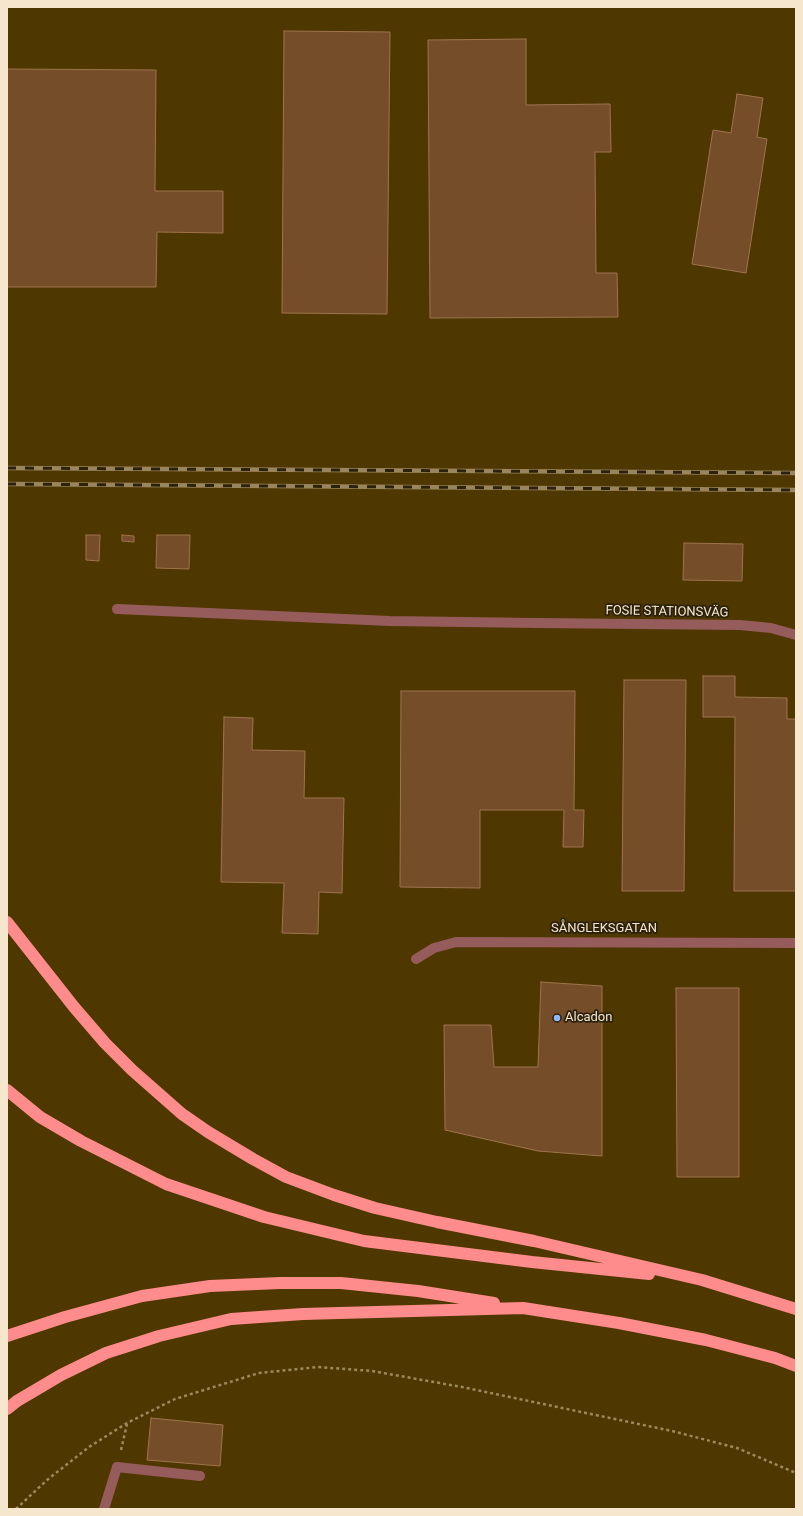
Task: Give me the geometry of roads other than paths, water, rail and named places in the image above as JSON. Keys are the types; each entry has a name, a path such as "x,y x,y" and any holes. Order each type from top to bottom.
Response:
{"highway":[{"path":"7,922 74,1007 105,1043 162,1098 187,1118 253,1159 286,1177 334,1195 375,1208 534,1241 702,1280 796,1309"},
{"path":"7,1090 40,1117 81,1141 159,1180 264,1217 364,1241 532,1262 702,1280"},
{"path":"7,1336 65,1317 142,1296 210,1286 280,1282 341,1284 418,1291 619,1323 706,1340 775,1358 796,1366"},
{"path":"7,1409 17,1401 61,1375 106,1353 159,1336 231,1319 303,1314 524,1308"}],"street":[{"name":"FOSIE STATIONSVÄG","path":"117,609 390,621 740,625 771,628 796,635"},
{"name":"SÅNGLEKSGATAN","path":"416,958 434,948 456,942 796,943"},
{"path":"104,1509 117,1467 200,1476"}],"railway":[{"path":"7,468 796,473"},
{"path":"7,484 796,490"}],"place":[{"name":"Alcadon","path":"557,1018"}]}
